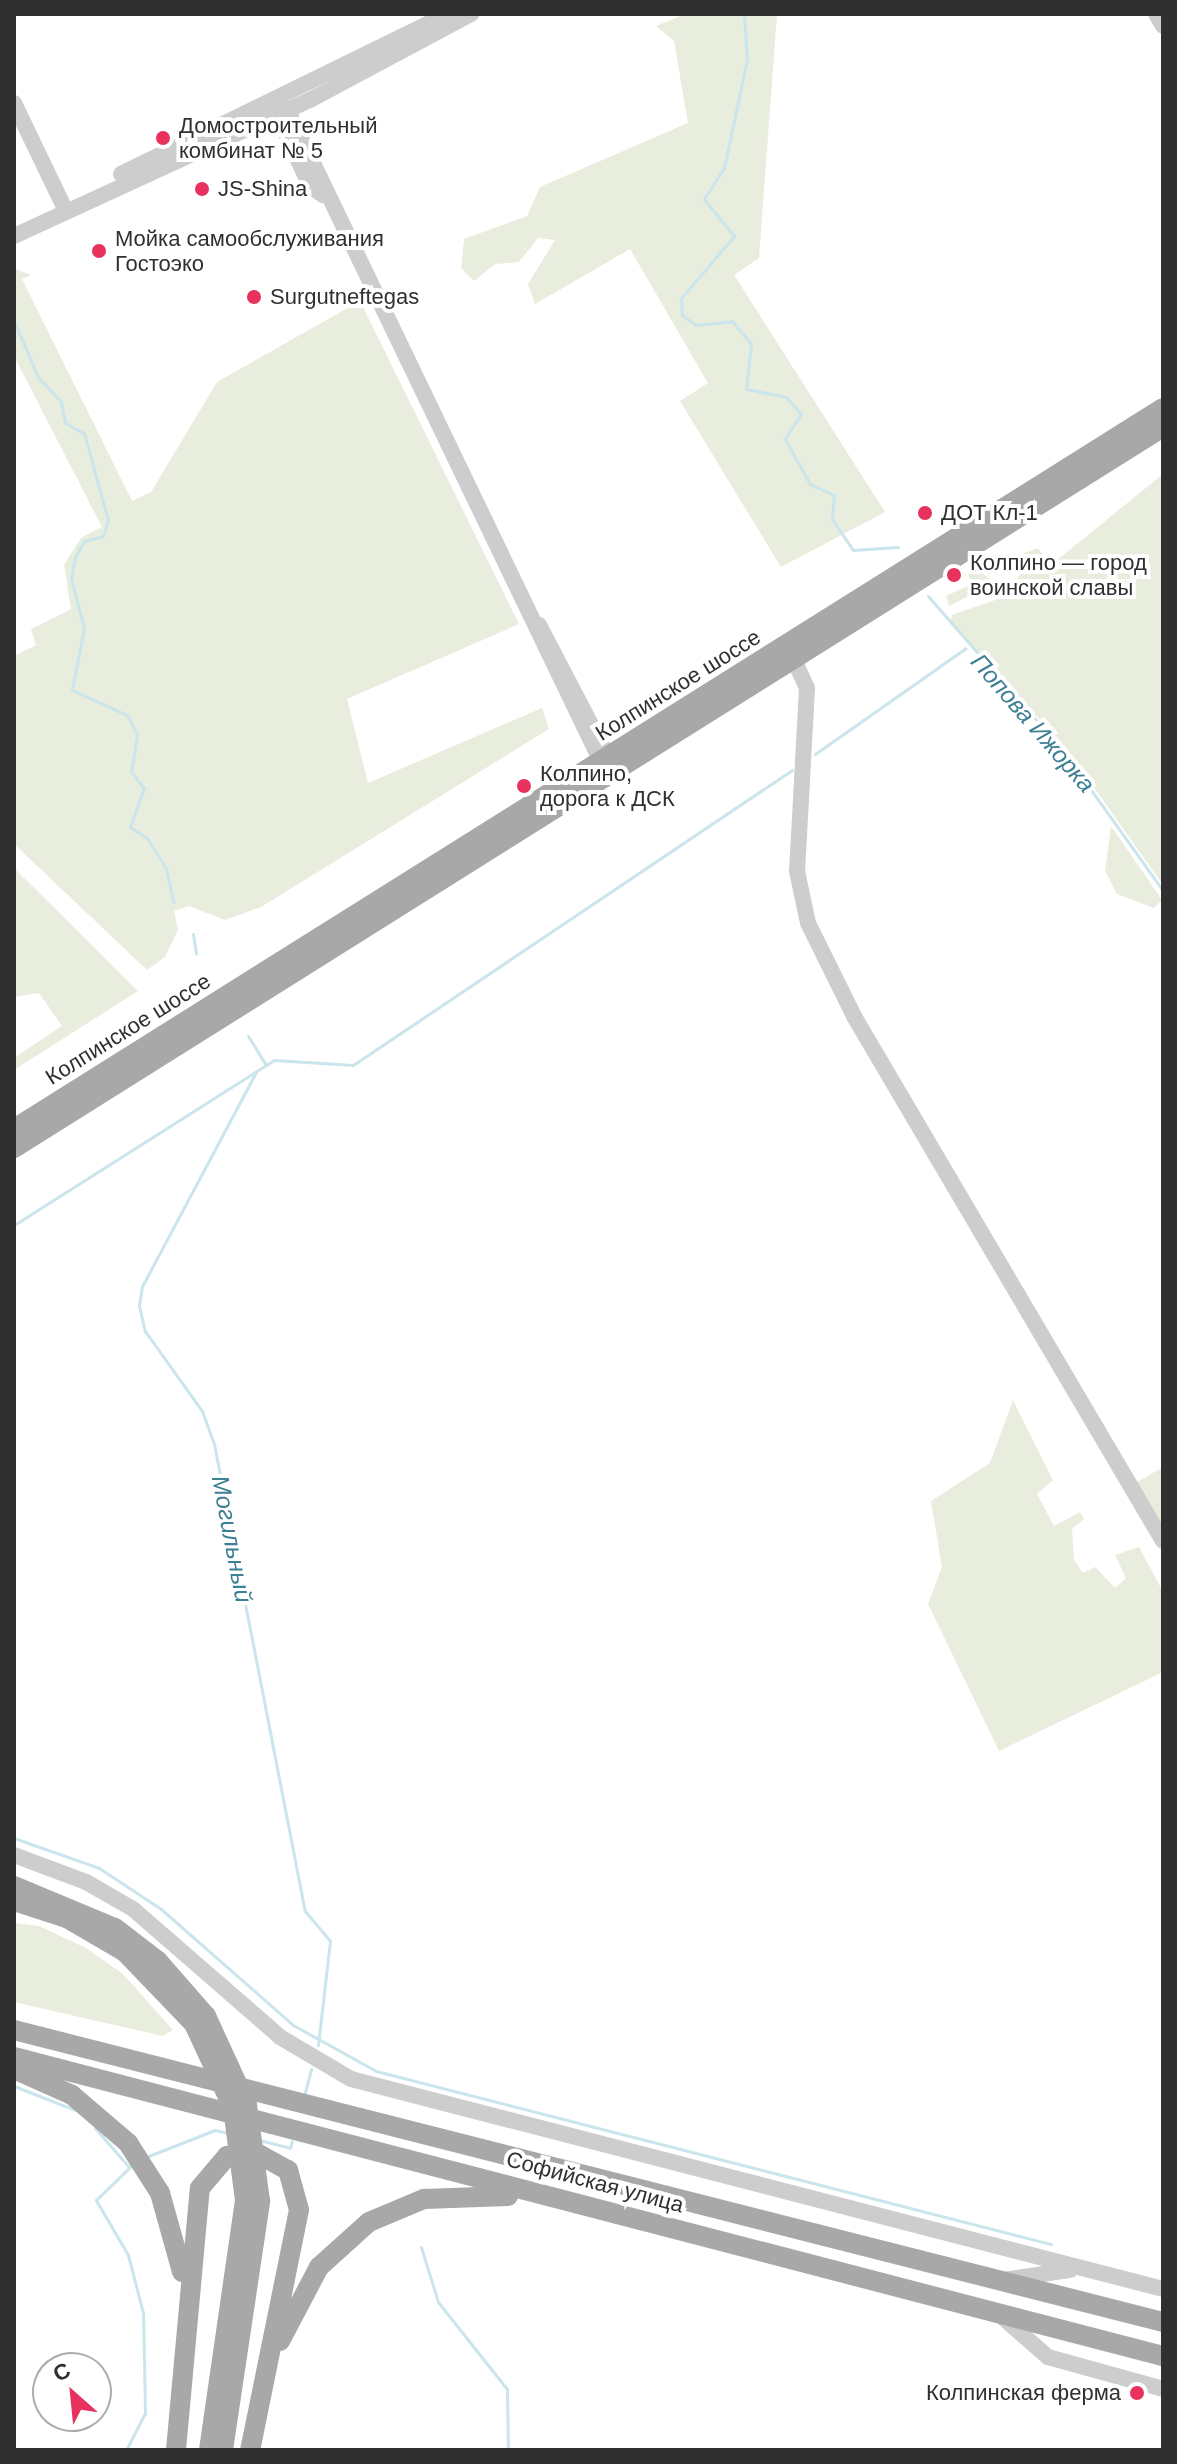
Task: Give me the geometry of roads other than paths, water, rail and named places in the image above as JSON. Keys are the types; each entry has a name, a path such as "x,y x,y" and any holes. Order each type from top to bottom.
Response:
{"main road":[{"name":"Колпинское шоссе","path":"14,1148 1163,408"},
{"name":"Колпинское шоссе","path":"14,1129 606,765 794,660 1163,427"},
{"path":"14,1886 115,1928 175,1977 200,2020 233,2108 253,2201 223,2450"},
{"path":"14,1901 106,1939 148,1970 200,2020"},
{"name":"Софийская улица","path":"14,2030 1163,2322"},
{"name":"Софийская улица","path":"14,2057 650,2220 842,2274 1163,2356"},
{"path":"14,2069 89,2106 138,2156 172,2222 185,2310"},
{"path":"176,2450 185,2310 207,2174 241,2153 278,2161 295,2182 299,2210 251,2442"},
{"path":"251,2442 284,2331 307,2284 345,2240 388,2212 483,2192 598,2218 650,2220"},
{"path":"209,2450 253,2201"},
{"path":"842,2274 835,2258 864,2244"}],"street":[{"path":"279,110 448,14"},
{"path":"14,224 64,206 279,110 471,14"},
{"path":"1157,14 1163,26"},
{"path":"14,103 64,206"},
{"path":"279,110 310,186 323,195 606,765"},
{"path":"14,236 64,206"},
{"path":"794,660 807,688 797,871 808,923 855,1018 1163,1541"},
{"path":"14,1855 133,1909 280,2037 351,2079 1163,2289"},
{"path":"1003,2280 1088,2270"},
{"path":"1000,2315 1048,2357 1163,2389"}],"waterway":[{"name":"Попова Ижорка","path":"744,14 747,59 724,168 704,199 734,236 681,298 682,315 696,325 732,321 751,344 746,389 786,397 801,414 785,439 810,484 834,495 832,519 853,550 898,547"},
{"name":"Могильный","path":"14,321 38,377 61,402 65,423 84,433 108,520 103,536 84,541 75,557 71,579 84,628 72,690 127,715 137,735 131,772 144,788 130,827 147,838 166,868 173,902"},
{"name":"Попова Ижорка","path":"928,596 1064,752 1163,891"},
{"path":"815,754 966,648"},
{"path":"14,1225 274,1060 353,1065 792,770"},
{"path":"193,934 196,954"},
{"path":"248,1036 266,1065"},
{"name":"Могильный","path":"256,1072 142,1286 139,1306 145,1331 202,1411 214,1444 305,1911 330,1941 318,2045"},
{"path":"14,1838 99,1868 161,1909 293,2025 376,2071 1051,2244"},
{"path":"304,2096 311,2069"},
{"path":"14,2086 75,2110"},
{"path":"95,2128 129,2167"},
{"path":"146,2157 215,2130 228,2133"},
{"path":"259,2140 290,2148 292,2141"},
{"path":"126,2450 145,2413 143,2313 128,2255 96,2200 131,2166"},
{"path":"421,2247 438,2302 507,2389 508,2450"}],"place":[{"name":"Домостроительный комбинат № 5","path":"163,138"},
{"name":"JS-Shina","path":"202,189"},
{"name":"Мойка самообслуживания Гостоэко","path":"99,251"},
{"name":"Surgutneftegas","path":"254,297"},
{"name":"ДОТ Кл-1","path":"925,513"},
{"name":"Колпино — город воинской славы","path":"954,575"},
{"name":"Колпино, дорога к ДСК","path":"524,786"},
{"name":"Колпинская ферма","path":"1137,2393"}]}
